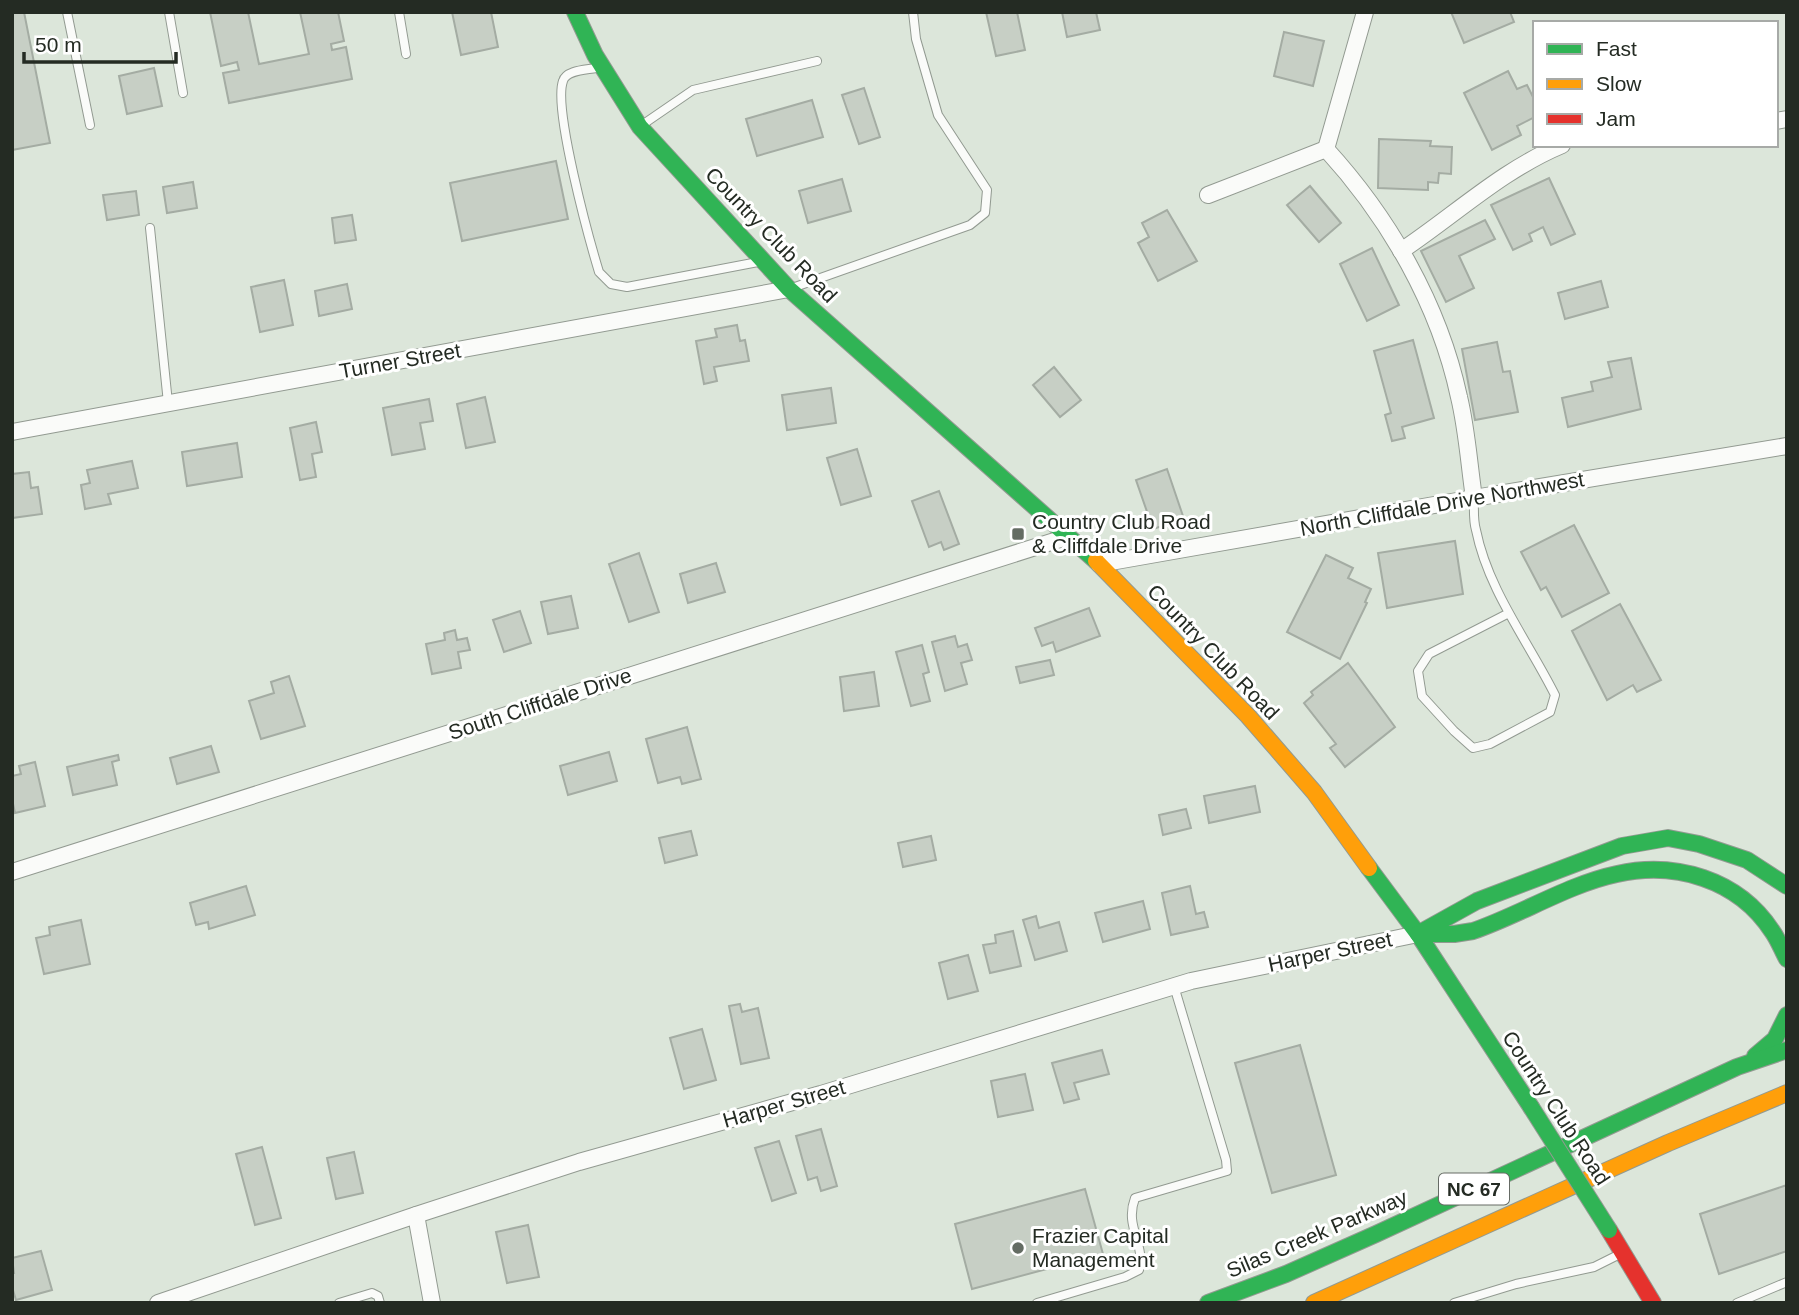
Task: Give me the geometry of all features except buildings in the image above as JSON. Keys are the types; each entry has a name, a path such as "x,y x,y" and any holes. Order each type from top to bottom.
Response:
{"main road":[{"name":"Country Club Road","path":"575,12 602,66 640,127 789,289 1099,564 1248,716 1314,792 1418,934 1531,1107 1653,1303"},
{"path":"1418,934 1477,901 1622,846 1668,838 1699,844 1747,860 1787,886"},
{"path":"1418,934 1468,933 1519,915 1587,883 1613,874 1669,870 1697,874 1730,888 1765,920 1781,944 1787,959"},
{"path":"1737,1067 1769,1048 1781,1034 1787,1016"},
{"name":"Silas Creek Parkway","path":"1208,1303 1286,1274 1737,1067 1787,1050"},
{"name":"NC 67","path":"1320,1301 1681,1135 1787,1093"}],"street":[{"path":"1326,149 1365,12"},
{"path":"1401,251 1534,157 1557,147"},
{"path":"1208,195 1326,149"},
{"path":"1326,149 1355,181 1401,251 1422,292 1448,357 1459,397 1474,498"},
{"name":"Turner Street","path":"12,432 789,289"},
{"name":"North Cliffdale Drive Northwest","path":"1099,564 1787,446"},
{"name":"South Cliffdale Drive","path":"12,872 1067,537"},
{"name":"Harper Street","path":"158,1303 176,1300 416,1214 579,1162 821,1094 1174,986 1418,934"},
{"path":"416,1214 432,1303"}],"lane":[{"path":"67,12 90,125"},
{"path":"169,12 183,93"},
{"path":"399,12 407,54"},
{"path":"789,289 970,225 985,214 987,190 938,115 916,39 913,12"},
{"path":"640,127 693,90 817,61"},
{"path":"602,66 569,74 562,83 564,128 598,272 611,284 626,287 763,261"},
{"path":"150,228 168,403"},
{"path":"1474,498 1475,526 1481,553 1509,613 1540,663 1555,695 1550,712 1490,744 1473,748 1422,696 1418,671 1429,654 1509,613"},
{"path":"1037,1303 1125,1277 1139,1270 1141,1260 1130,1212 1135,1198 1227,1171 1174,986"},
{"path":"1454,1303 1516,1284 1594,1267 1622,1253"},
{"path":"1737,1303 1787,1282"},
{"path":"339,1303 372,1293 378,1296 380,1303"}],"traffic: fast":[{"path":"575,12 595,55 640,127 789,289 1096,561"},
{"path":"1423,931 1477,901 1622,846 1668,838 1699,844 1747,860 1787,886"},
{"path":"1369,868 1418,934 1531,1107"},
{"path":"1418,934 1473,931 1599,879 1617,874 1661,870 1704,878 1742,898 1772,931 1787,959"},
{"path":"1755,1056 1775,1039 1787,1015"},
{"path":"1208,1303 1286,1274 1737,1067 1787,1050"},
{"path":"1531,1107 1609,1230"}],"traffic: slow":[{"path":"1096,561 1248,716 1314,792 1369,868"},
{"path":"1314,1303 1668,1143 1787,1093"}],"traffic: jam":[{"path":"1609,1230 1653,1303"}],"place":[{"name":"Country Club Road & Cliffdale Drive","path":"1018,534"},
{"name":"Frazier Capital Management","path":"1018,1248"}]}
